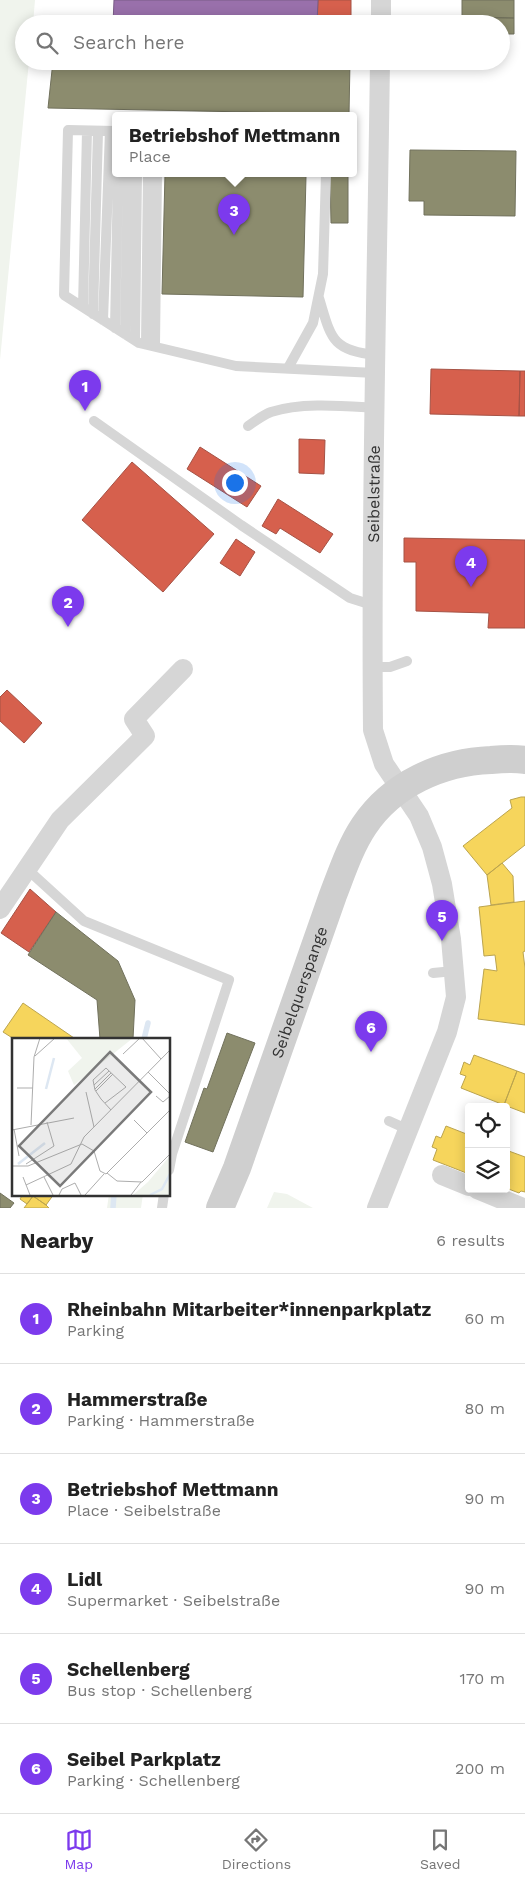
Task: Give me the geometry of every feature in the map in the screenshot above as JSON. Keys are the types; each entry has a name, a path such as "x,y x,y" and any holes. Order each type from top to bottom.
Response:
{"main road":[{"path":"400,788 429,773 451,765 474,760 525,760"},
{"name":"Seibelquerspange","path":"220,1208 237,1168 343,869 364,826 400,788"}],"street":[{"path":"380,15 381,0"},
{"name":"Seibelstraße","path":"378,1208 454,1010 456,997 442,884 432,847 419,816 384,764 373,730 373,479 376,408 380,70"},
{"path":"0,909 60,820 145,736 134,719 184,669"},
{"path":"442,1175 465,1184"},
{"path":"486,1193 523,1208"}],"lane":[{"path":"103,320 112,131 68,130 64,295 115,328 135,340 236,366 288,368 376,364"},
{"path":"83,307 87,130"},
{"path":"93,314 98,131"},
{"path":"115,328 118,177"},
{"path":"125,334 128,177"},
{"path":"135,340 137,177"},
{"path":"148,177 151,345"},
{"path":"151,345 157,177"},
{"path":"288,368 313,324 323,274 326,177"},
{"path":"318,295 328,328 338,344 376,364"},
{"path":"248,426 269,412 291,407 376,408"},
{"path":"94,421 241,525 350,598 372,605"},
{"path":"372,667 390,667 407,661"},
{"path":"27,869 84,921 229,980 170,1165"},
{"path":"433,973 454,971"},
{"path":"389,1121 409,1130"}],"shaded area":[{"path":"0,0 35,0 34,15 15,15 15,70 28,70 0,360"},
{"path":"274,1192 287,1194 313,1208 267,1208"},
{"path":"109,1196 143,1196 141,1208 107,1208"}],"building: Homes":[{"path":"525,797 525,845 487,875 463,846 512,808 510,800"},
{"path":"502,863 513,876 514,902 491,905 487,875"},
{"path":"525,901 525,951 523,952 525,968 525,1025 478,1019 484,969 497,971 495,955 484,956 479,907"},
{"path":"23,1003 74,1038 12,1038 3,1032"},
{"path":"474,1055 517,1071 505,1103 499,1103 461,1088 466,1076 460,1074 464,1062 470,1065"},
{"path":"517,1071 525,1074 525,1113 510,1107 510,1103 505,1103"},
{"path":"446,1126 465,1133 465,1172 433,1160 437,1149 432,1147 436,1136 441,1138"},
{"path":"510,1151 525,1157 525,1192 521,1191 519,1193 510,1190"},
{"path":"22,1196 33,1196 27,1204 20,1199"},
{"path":"33,1196 53,1196 46,1205"},
{"path":"33,1196 46,1205 49,1208 24,1208"}],"building: Shops":[{"path":"318,0 351,0 351,15 317,15"},
{"path":"431,369 520,371 519,416 430,414"},
{"path":"520,371 525,371 525,416 519,416"},
{"path":"299,439 325,440 324,474 299,473"},
{"path":"200,447 261,486 247,507 187,469"},
{"path":"132,462 214,534 163,592 82,520"},
{"path":"278,499 333,534 320,553 280,528 276,534 262,526"},
{"path":"404,538 525,540 525,628 488,628 489,613 416,611 416,562 404,562"},
{"path":"236,539 255,552 240,576 220,563"},
{"path":"7,690 42,723 24,743 0,721 0,697"},
{"path":"30,889 56,912 29,952 1,933"}],"building: Offices":[{"path":"114,0 318,0 317,15 113,15"}],"building: Industry":[{"path":"462,0 514,0 514,18 510,18 510,15 462,15"},
{"path":"510,18 514,18 514,34 510,34"},
{"path":"52,70 350,70 349,112 48,108"},
{"path":"410,150 516,151 515,216 424,215 424,201 409,201"},
{"path":"165,177 306,177 303,297 162,294"},
{"path":"330,177 348,177 348,223 331,223"},
{"path":"56,912 118,961 135,1000 133,1038 100,1038 97,1000 28,955"},
{"path":"227,1033 255,1043 213,1152 185,1142 204,1088 207,1089"},
{"path":"0,1193 14,1203 10,1208 0,1208"}],"waterway":[{"path":"144,1038 148,1023"},
{"path":"113,1208 114,1196"}],"place":[{"name":"Betriebshof Mettmann","path":"234,235"},
{"name":"Rheinbahn Mitarbeiter*innenparkplatz","path":"85,411"},
{"name":"Lidl","path":"471,587"},
{"name":"Hammerstraße","path":"68,627"},
{"name":"Schellenberg","path":"442,941"},
{"name":"Seibel Parkplatz","path":"371,1052"}]}
